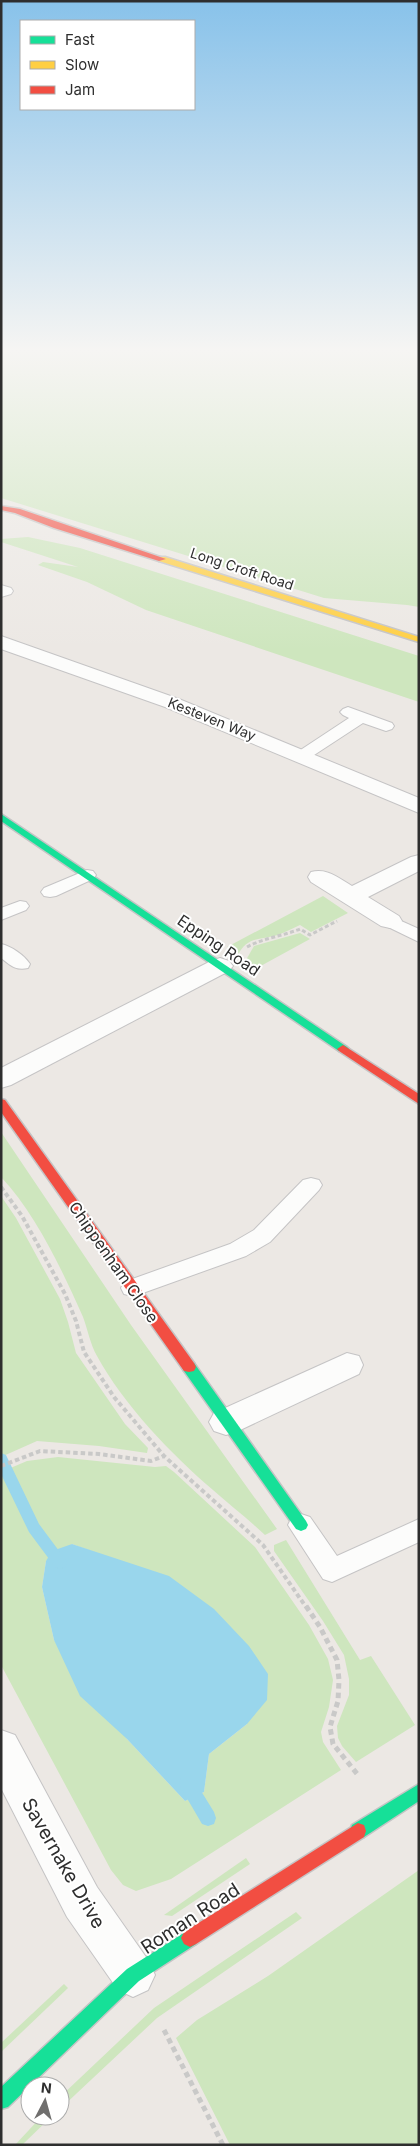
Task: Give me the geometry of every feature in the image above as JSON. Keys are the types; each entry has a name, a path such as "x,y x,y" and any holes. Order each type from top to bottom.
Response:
{"street":[{"name":"Long Croft Road","path":"1,508 17,511 57,526 419,640"},
{"name":"Long Croft Road","path":"18,523 57,526"},
{"name":"Kesteven Way","path":"1,642 172,703 419,806"},
{"name":"Epping Road","path":"1,817 419,1100"},
{"path":"348,907 419,862"},
{"path":"320,877 348,907 390,921"},
{"path":"1,1079 220,966"},
{"name":"Chippenham Close","path":"1,1103 301,1525"},
{"path":"226,1422 347,1365"},
{"name":"Savernake Drive","path":"1,1748 82,1902 133,1975"},
{"name":"Roman Road","path":"1,2100 133,1975 419,1792"}],"lane":[{"path":"1,589 6,591 1,593"},
{"path":"302,756 354,714 386,726"},
{"path":"50,892 87,875"},
{"path":"1,915 20,906"},
{"path":"390,921 419,937"},
{"path":"1,949 21,964"},
{"path":"132,1288 238,1250 262,1236 311,1185"},
{"path":"301,1525 332,1571 419,1530"}],"path":[{"path":"244,952 248,946 254,943 283,936 300,929 310,936 348,907"},
{"path":"1,1187 22,1216 65,1294 76,1321 84,1352 114,1397 164,1456 263,1545 320,1627 337,1660 339,1674 338,1701 330,1727 334,1744 358,1775"},
{"path":"1,1466 40,1451 99,1454 151,1461 164,1456"},
{"path":"164,2030 223,2145"}],"green space":[{"path":"1,450 419,450 419,607 324,598 1,498"},
{"path":"28,537 80,548 419,656 419,702 146,610 87,582 38,565 43,562 78,567 1,542 1,539"},
{"path":"323,896 348,913 311,932 300,925 278,935 255,940 246,945 238,955 227,947"},
{"path":"300,933 310,939 257,968 246,960 254,946"},
{"path":"1,1132 131,1325 277,1529 265,1535 213,1490 165,1445 120,1392 95,1351 83,1317 47,1243 26,1208 1,1177"},
{"path":"1,1196 16,1218 60,1299 76,1353 125,1424 148,1448 147,1453 99,1446 37,1441 1,1457"},
{"path":"58,1457 155,1467 166,1466 255,1547 309,1625 328,1659 333,1680 329,1707 321,1732 323,1742 341,1770 171,1879 136,1891 123,1885 111,1870 1,1665 1,1472 27,1461","holes":["72,1544 113,1559 247,1724 209,1754 204,1792 185,1801 127,1739 54,1640 42,1587 46,1561"]},
{"path":"286,1540 360,1660 371,1656 415,1725 356,1762 342,1746 338,1738 337,1726 349,1695 349,1679 344,1655 323,1621 274,1551 274,1545"},
{"path":"246,1858 250,1864 172,1916 164,1915"},
{"path":"419,1870 419,2145 230,2145 176,2038 197,2020 268,1976"},
{"path":"296,1912 302,1918 157,2018 70,2100 70,2088 154,2008"},
{"path":"64,1984 68,1988 1,2052 1,2043"},
{"path":"33,2126 42,2126 22,2145 15,2145"}],"water":[{"path":"72,1544 169,1576 214,1609 249,1646 268,1674 267,1700 247,1724 209,1754 204,1792 185,1801 127,1739 80,1696 54,1640 42,1587 46,1561 52,1551"}],"waterway":[{"path":"1,1459 34,1528 60,1563"},
{"path":"187,1783 208,1818"}],"traffic: fast":[{"path":"1,817 343,1049"},
{"path":"189,1367 301,1525"},
{"path":"358,1831 419,1792"},
{"path":"1,2100 133,1975 190,1938"}],"traffic: slow":[{"path":"162,559 419,640"}],"traffic: jam":[{"path":"1,508 17,511 57,526 162,559"},
{"path":"343,1049 419,1100"},
{"path":"1,1103 189,1367"},
{"path":"190,1938 358,1831"}]}
